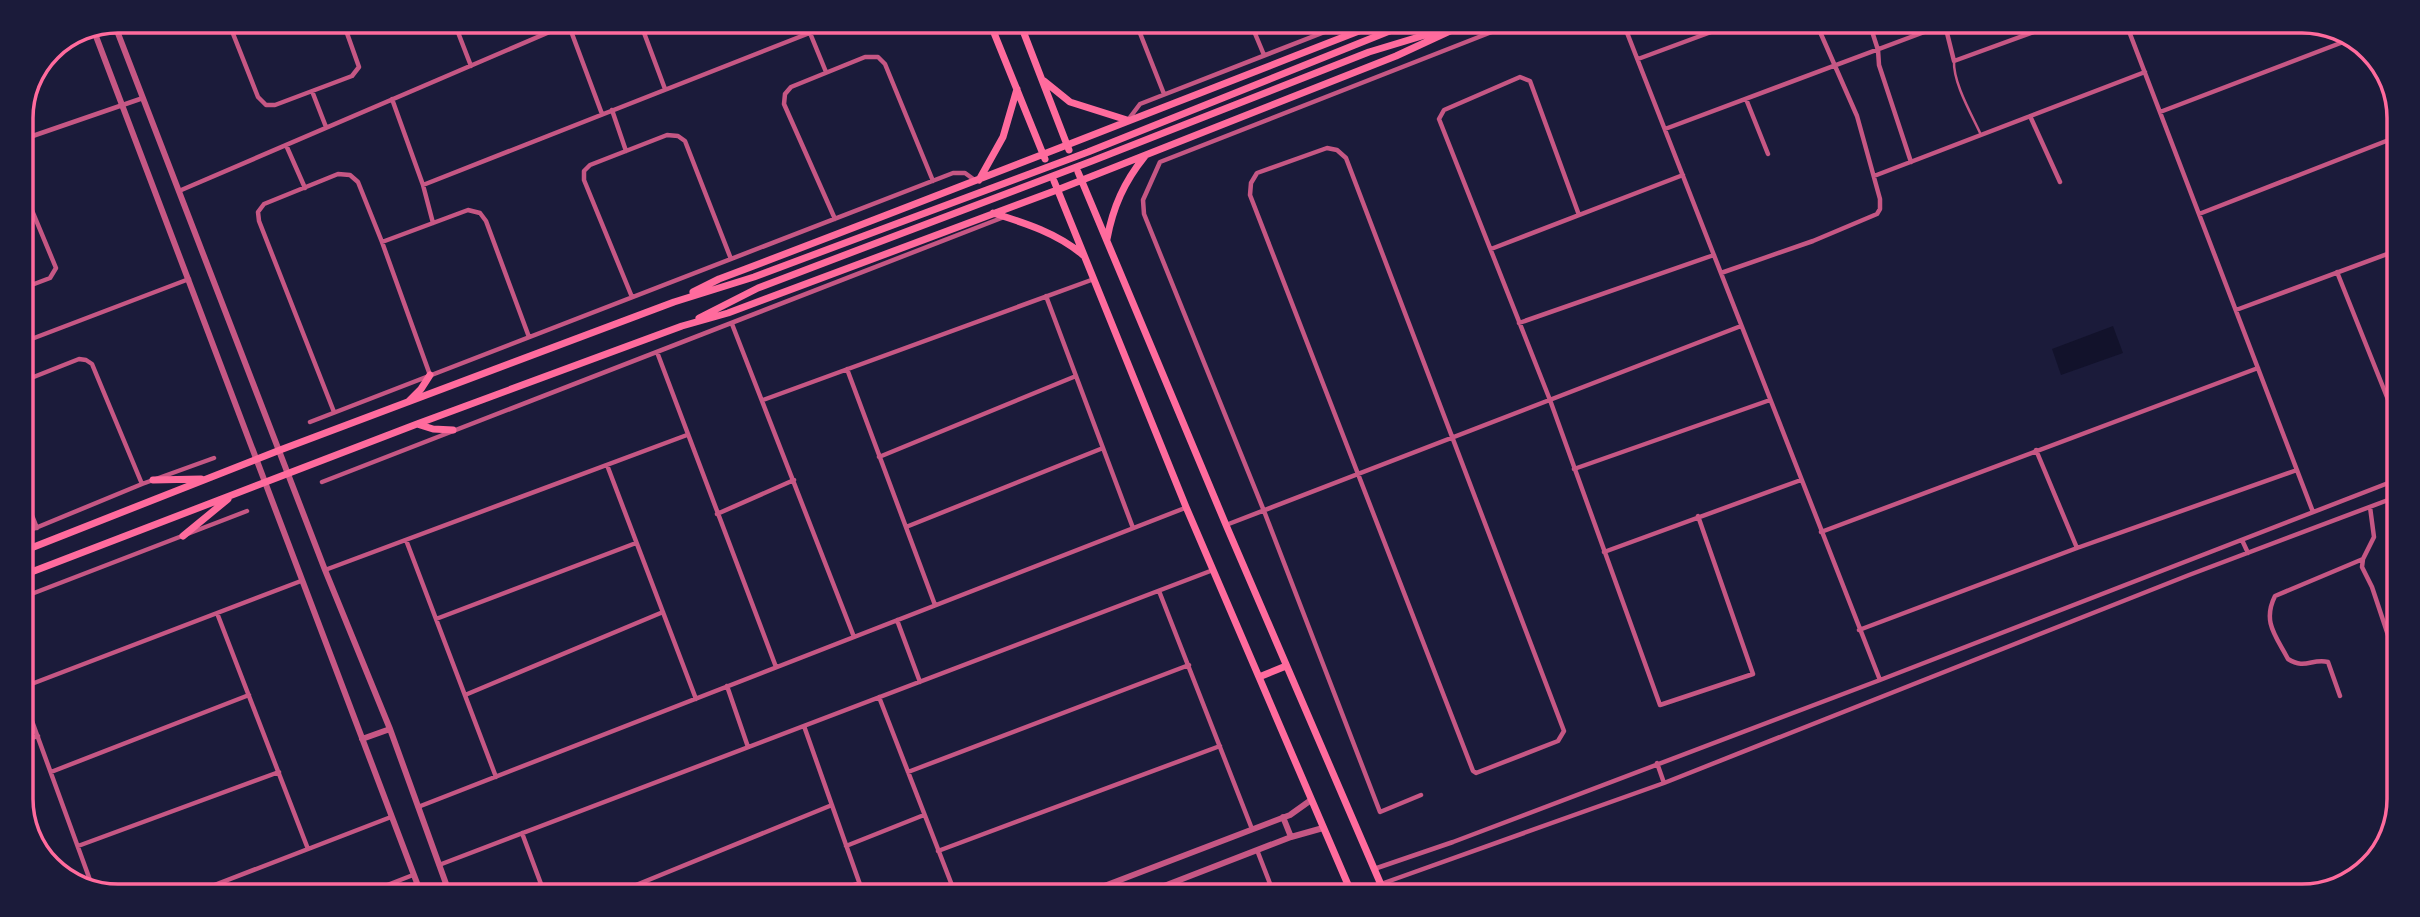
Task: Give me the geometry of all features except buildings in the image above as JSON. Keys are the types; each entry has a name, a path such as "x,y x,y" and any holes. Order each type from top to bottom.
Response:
{"main road":[{"path":"994,33 1044,156"},
{"path":"1024,33 1068,147"},
{"path":"674,302 719,279 1068,147 1128,120 1354,33"},
{"path":"33,547 280,450 674,302 754,277 1112,142 1386,33"},
{"path":"682,326 758,288 1092,162 1369,52 1433,33"},
{"path":"33,571 416,424 682,326 728,313 992,212 1057,190 1079,176 1147,154 1396,57 1445,33"},
{"path":"1042,80 1070,102 1128,120"},
{"path":"978,181 1003,136 1017,89"},
{"path":"1107,240 1111,216 1119,194 1147,154"},
{"path":"1079,176 1381,884"},
{"path":"1054,181 1186,507 1348,884"},
{"path":"992,212 1060,239 1085,257"},
{"path":"405,405 430,375"},
{"path":"416,424 433,429 453,430"},
{"path":"153,480 205,480"},
{"path":"183,536 232,495"},
{"path":"1259,677 1286,666"}],"street":[{"path":"118,33 325,570 390,729 446,884"},
{"path":"233,33 258,97 266,105 275,105 352,76 359,67 347,33"},
{"path":"458,33 471,66"},
{"path":"178,191 545,33"},
{"path":"572,33 602,114"},
{"path":"644,33 665,89"},
{"path":"423,185 810,33 826,72"},
{"path":"1140,33 1164,94"},
{"path":"1255,33 1264,55"},
{"path":"1128,120 1140,104 1321,33"},
{"path":"1420,795 1380,812 1264,511 1144,214 1143,200 1160,162 1489,33"},
{"path":"1628,33 1880,680"},
{"path":"1638,59 1708,33"},
{"path":"1721,273 1812,241 1877,214 1880,209 1880,199 1857,116 1821,33"},
{"path":"1873,33 1879,65 1911,162"},
{"path":"1665,129 1923,33"},
{"path":"1946,33 1954,61 2024,33"},
{"path":"2130,33 2313,512"},
{"path":"96,37 417,884"},
{"path":"2160,113 2341,43"},
{"path":"835,219 785,104 785,94 791,87 826,72 865,57 878,57 885,64 933,181"},
{"path":"1874,176 2145,72"},
{"path":"1579,215 1530,80 1520,77 1444,110 1440,119 1550,400 1660,705 1753,674 1698,516"},
{"path":"312,91 326,127"},
{"path":"33,135 142,98"},
{"path":"392,99 423,185 433,223"},
{"path":"1746,99 1769,154"},
{"path":"612,110 625,151"},
{"path":"2030,116 2060,182"},
{"path":"632,297 584,180 584,171 590,165 625,151 667,135 678,136 685,141 731,259"},
{"path":"2199,214 2387,141"},
{"path":"286,145 305,188"},
{"path":"1327,148 1337,150 1346,158 1564,731 1558,741 1476,773 1473,771 1359,474 1250,195 1251,183 1257,173 1327,148"},
{"path":"310,422 933,181 961,172 978,181"},
{"path":"334,412 258,212 264,204 338,174 350,176 358,182 430,375"},
{"path":"1491,249 1683,175"},
{"path":"382,242 468,209 480,212 486,221 529,337"},
{"path":"33,214 55,268 50,278 33,284"},
{"path":"322,482 1005,217"},
{"path":"2236,310 2387,254"},
{"path":"1520,323 1714,255"},
{"path":"2337,272 2387,397"},
{"path":"33,339 189,279"},
{"path":"763,400 1095,279"},
{"path":"1046,296 1133,528"},
{"path":"732,324 854,637"},
{"path":"1226,525 1741,326"},
{"path":"657,352 776,667"},
{"path":"33,377 79,359 92,364 142,484"},
{"path":"1821,532 2258,368"},
{"path":"847,369 935,606"},
{"path":"879,457 1076,376"},
{"path":"1574,469 1770,400"},
{"path":"325,570 687,435"},
{"path":"906,527 1103,448"},
{"path":"2036,450 2077,548"},
{"path":"33,530 142,484 214,458"},
{"path":"607,465 696,699"},
{"path":"1859,630 2077,548 2297,470"},
{"path":"717,514 794,480"},
{"path":"1604,552 1801,480"},
{"path":"1374,869 1453,842 1880,680 2387,483"},
{"path":"1381,884 1664,783 2387,500"},
{"path":"417,807 1186,507"},
{"path":"2370,507 2374,537 2363,559 2364,571 2387,632"},
{"path":"33,593 247,511"},
{"path":"33,518 37,528"},
{"path":"406,540 496,777"},
{"path":"2242,540 2248,553"},
{"path":"436,619 636,543"},
{"path":"2340,696 2328,662 2323,660 2304,665 2288,659 2268,615 2275,596 2363,559"},
{"path":"439,865 1213,570"},
{"path":"33,685 301,581"},
{"path":"1159,591 1252,830"},
{"path":"464,695 663,612"},
{"path":"217,613 308,849"},
{"path":"897,620 920,681"},
{"path":"908,772 1189,666"},
{"path":"727,687 748,747"},
{"path":"51,772 249,695"},
{"path":"879,697 951,884"},
{"path":"33,722 90,878"},
{"path":"804,726 859,883"},
{"path":"362,739 390,729"},
{"path":"33,738 38,736"},
{"path":"938,851 1220,746"},
{"path":"1657,764 1664,783"},
{"path":"78,845 279,772"},
{"path":"1110,884 1252,830 1298,810 1311,800"},
{"path":"639,884 832,806"},
{"path":"846,846 924,815"},
{"path":"217,884 391,817"},
{"path":"1283,817 1291,837"},
{"path":"1169,884 1291,837 1323,828"},
{"path":"522,833 541,884"},
{"path":"1257,850 1270,884"},
{"path":"390,884 413,875"}],"lane":[{"path":"1954,61 1954,69 1967,106 1981,135"}],"shaded area":[{"path":"2113,326 2123,353 2061,375 2052,349"}]}
